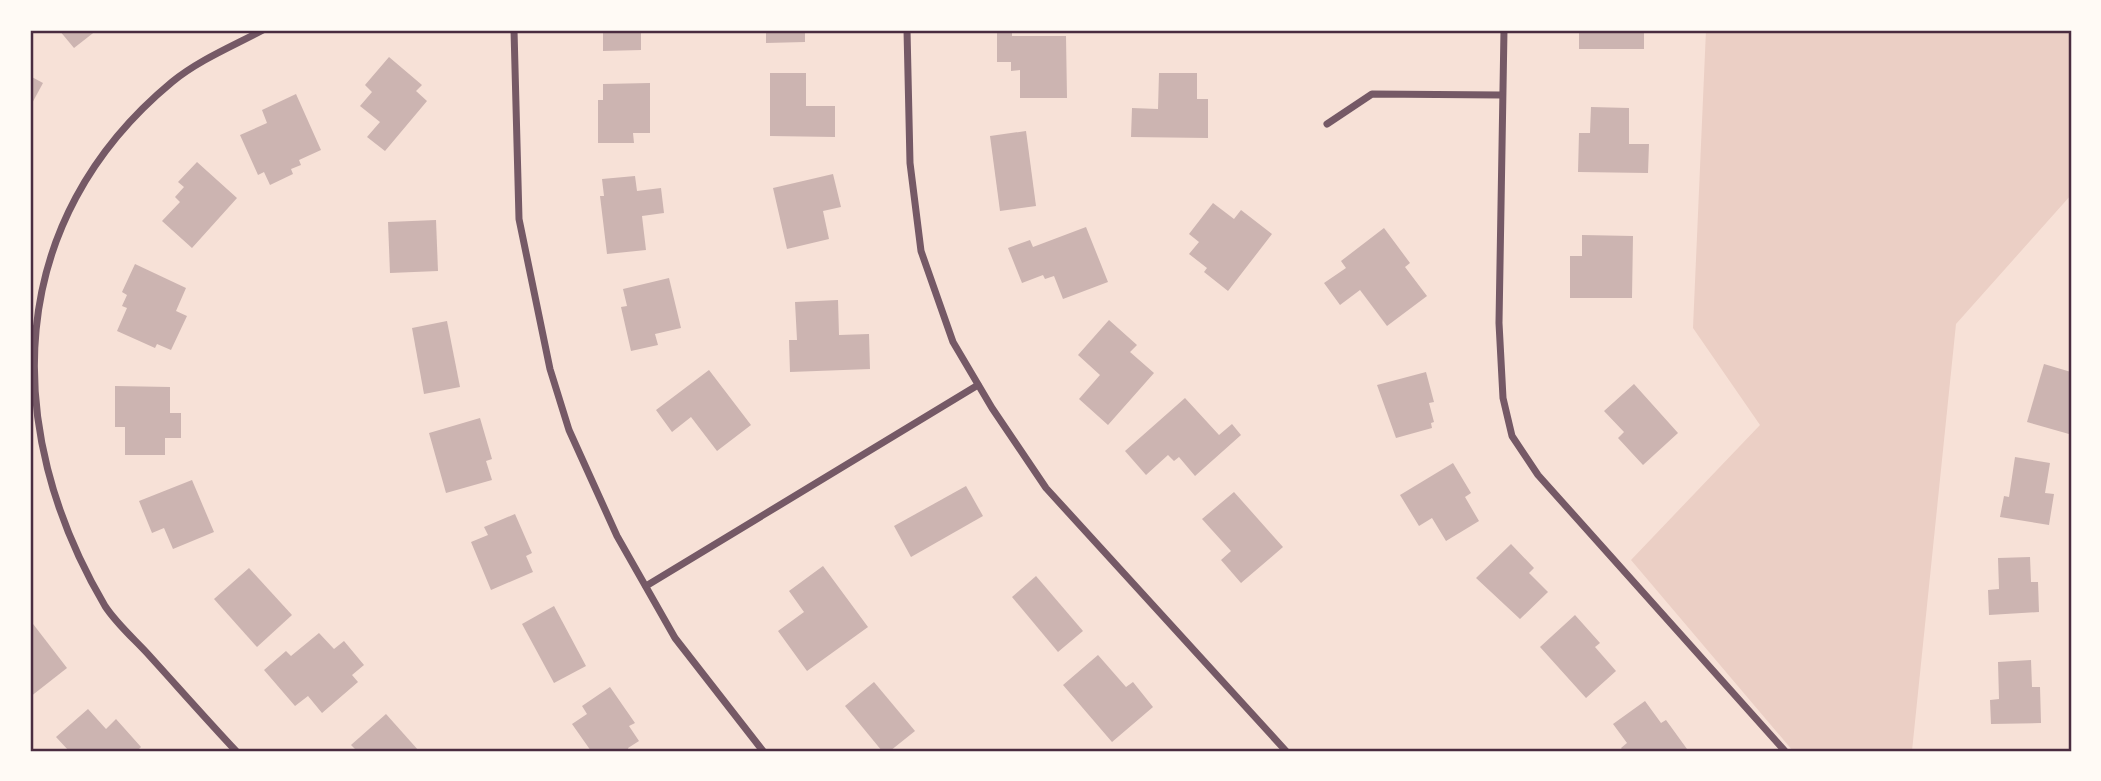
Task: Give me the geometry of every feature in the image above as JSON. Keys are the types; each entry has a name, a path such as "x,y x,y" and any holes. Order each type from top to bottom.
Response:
{"street":[{"path":"236,751 106,608 78,556 52,495 35,432 31,341 47,259 66,212 90,169 172,82 214,55 263,30"},
{"path":"514,30 519,219 550,369 569,430 617,536 675,638 763,751"},
{"path":"907,30 911,163 921,251 953,342 1046,488 1286,751"},
{"path":"1504,30 1499,323 1503,398 1512,436 1538,475 1786,751"},
{"path":"1327,124 1372,94 1502,96"},
{"path":"646,586 978,385"}],"shaded area":[{"path":"1706,30 2071,30 2071,195 1956,324 1912,751 1793,751 1631,560 1760,425 1693,328"}],"building":[{"path":"59,30 97,30 74,48"},
{"path":"603,30 641,30 641,50 603,51"},
{"path":"766,30 805,30 805,42 766,43"},
{"path":"1579,30 1644,30 1644,49 1579,49"},
{"path":"997,31 1012,31 1012,36 1066,36 1067,98 1020,98 1020,70 1011,71 1011,62 997,62"},
{"path":"389,57 422,85 416,91 427,101 385,151 367,137 380,122 360,106 372,92 365,85"},
{"path":"770,73 806,73 806,106 835,106 835,137 770,136"},
{"path":"1159,73 1197,73 1197,99 1208,99 1208,138 1131,137 1132,108 1158,109"},
{"path":"30,76 43,83 30,107"},
{"path":"650,83 650,133 633,133 634,143 598,143 598,100 603,100 603,84"},
{"path":"296,94 321,150 299,160 301,165 291,169 293,174 270,185 264,172 258,175 240,135 267,123 262,110"},
{"path":"1591,107 1629,108 1629,144 1649,144 1648,173 1578,172 1579,133 1590,133"},
{"path":"1026,131 1036,206 1000,211 990,136"},
{"path":"197,162 237,198 192,248 162,221 180,202 175,197 184,187 178,182"},
{"path":"833,174 841,207 823,211 829,239 787,249 773,188"},
{"path":"635,176 637,191 661,188 664,213 642,216 646,250 607,254 600,196 604,196 602,179"},
{"path":"1213,203 1234,219 1241,210 1272,234 1228,291 1204,272 1207,268 1189,254 1199,242 1189,234"},
{"path":"436,220 438,271 390,273 388,222"},
{"path":"1086,227 1108,282 1063,299 1054,276 1045,279 1043,275 1022,283 1008,248 1030,240 1033,247"},
{"path":"1384,228 1410,263 1405,267 1427,296 1387,326 1360,290 1340,305 1324,283 1346,268 1341,261"},
{"path":"1582,235 1633,236 1632,298 1570,298 1570,256 1582,256"},
{"path":"135,264 186,288 176,311 187,316 171,350 157,344 155,348 117,331 127,308 122,306 127,295 122,292"},
{"path":"669,278 681,328 655,334 658,345 631,351 621,307 627,306 623,289"},
{"path":"838,300 839,335 869,334 870,369 790,372 789,340 797,340 795,302"},
{"path":"1109,320 1137,345 1130,352 1154,373 1108,425 1079,399 1100,375 1078,355"},
{"path":"447,321 460,387 424,394 412,328"},
{"path":"2044,364 2071,372 2069,434 2027,422"},
{"path":"709,370 751,425 717,451 691,417 672,432 656,410"},
{"path":"1426,372 1434,402 1429,403 1434,422 1431,423 1432,428 1396,438 1377,385"},
{"path":"1634,384 1678,433 1643,465 1618,438 1624,432 1604,411"},
{"path":"115,386 170,387 170,413 181,413 181,438 165,438 165,455 125,455 125,427 115,427"},
{"path":"1185,398 1219,435 1232,424 1241,435 1195,476 1179,457 1174,461 1168,455 1146,475 1125,451"},
{"path":"480,418 492,459 486,461 492,480 446,493 429,433"},
{"path":"2015,457 2050,463 2045,493 2054,494 2049,525 2000,517 2004,496 2009,497"},
{"path":"1453,463 1471,493 1465,497 1479,521 1446,541 1432,518 1419,526 1400,495"},
{"path":"192,480 214,532 173,549 164,528 152,533 139,501"},
{"path":"966,486 983,516 911,557 894,526"},
{"path":"1234,492 1283,547 1241,583 1221,560 1231,551 1202,519"},
{"path":"515,514 532,553 526,556 533,572 491,590 471,542 488,535 484,527"},
{"path":"1511,544 1534,568 1529,573 1548,592 1520,619 1476,578"},
{"path":"2030,557 2031,582 2038,582 2039,612 1989,615 1988,590 1999,589 1998,558"},
{"path":"823,566 868,627 807,671 778,631 804,612 789,591"},
{"path":"249,568 292,615 257,647 214,599"},
{"path":"1036,576 1083,631 1058,652 1012,597"},
{"path":"554,606 586,666 554,683 522,624"},
{"path":"1575,615 1600,643 1595,647 1616,671 1586,698 1540,647"},
{"path":"30,620 67,668 30,697"},
{"path":"319,633 334,649 344,641 364,665 352,675 358,682 322,713 308,696 295,706 264,670 286,651 291,656"},
{"path":"1098,655 1126,687 1133,682 1153,707 1112,742 1063,685"},
{"path":"2031,660 2032,687 2040,687 2041,723 1991,724 1990,700 1999,699 1998,662"},
{"path":"874,682 915,731 890,751 882,751 845,706"},
{"path":"610,687 635,723 629,726 639,741 628,748 629,751 591,751 572,724 587,714 582,706"},
{"path":"1645,701 1661,723 1666,720 1687,749 1623,751 1621,748 1627,743 1613,724"},
{"path":"88,709 106,729 116,719 141,747 137,751 69,751 56,737"},
{"path":"386,714 419,751 357,751 351,745"}]}
